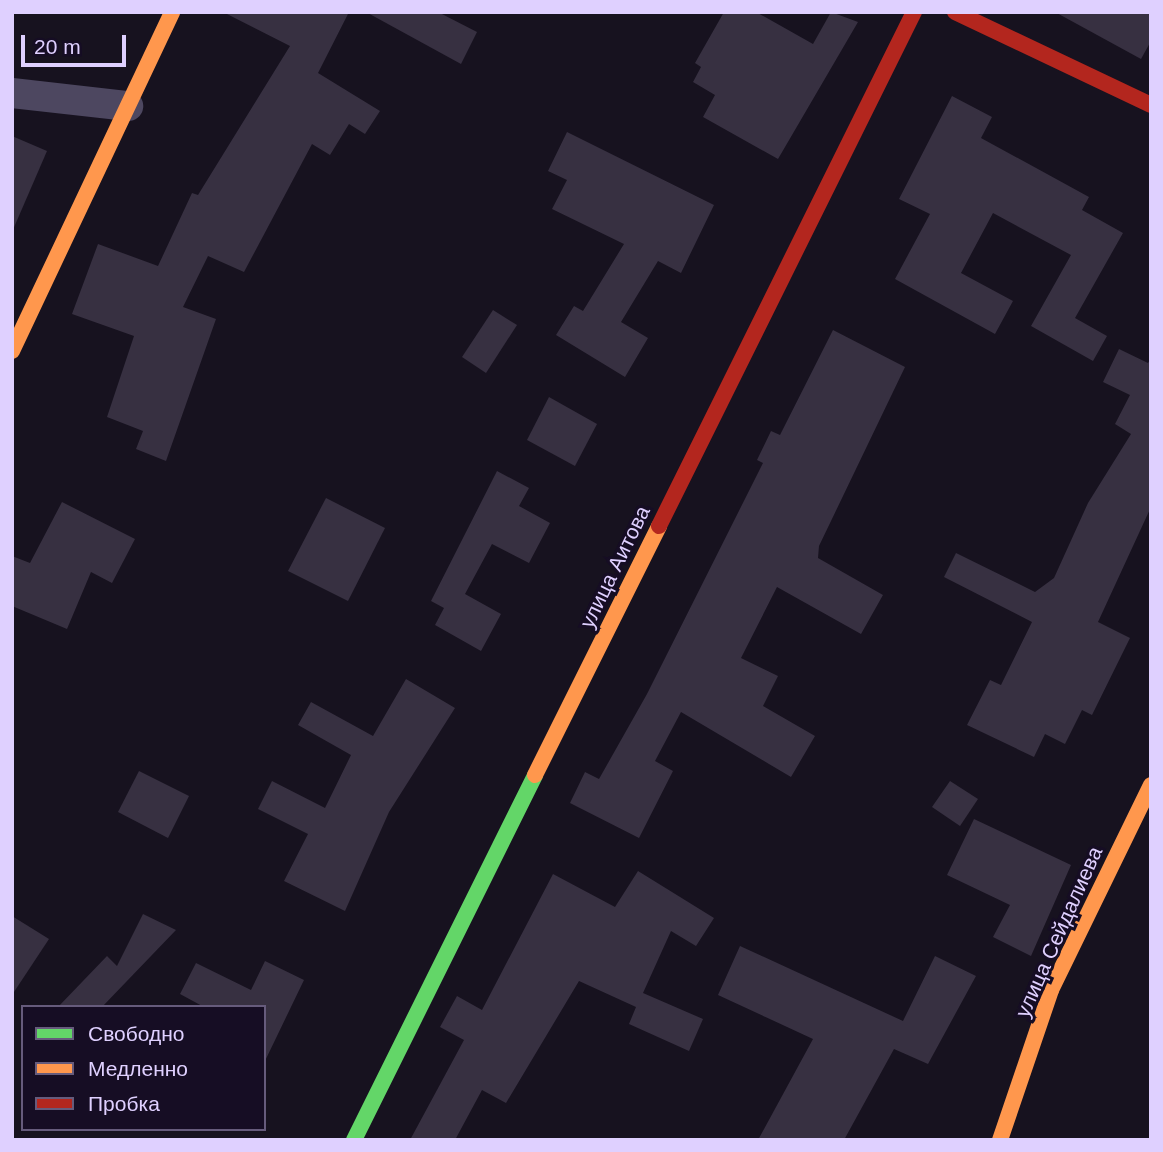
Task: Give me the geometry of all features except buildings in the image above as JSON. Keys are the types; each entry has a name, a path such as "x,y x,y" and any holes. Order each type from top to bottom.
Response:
{"street":[{"path":"12,351 172,12"},
{"name":"улица Аитова","path":"354,1140 914,12"},
{"path":"955,12 1151,105"},
{"path":"12,93 128,106"},
{"name":"улица Сейдалиева","path":"1000,1140 1051,990 1151,785"}],"traffic: fast":[{"path":"354,1140 535,775"}],"traffic: slow":[{"path":"12,351 172,12"},
{"path":"535,775 659,526"},
{"path":"1000,1140 1051,990 1151,785"}],"traffic: jam":[{"path":"659,526 914,12"},
{"path":"955,12 1151,105"}]}
